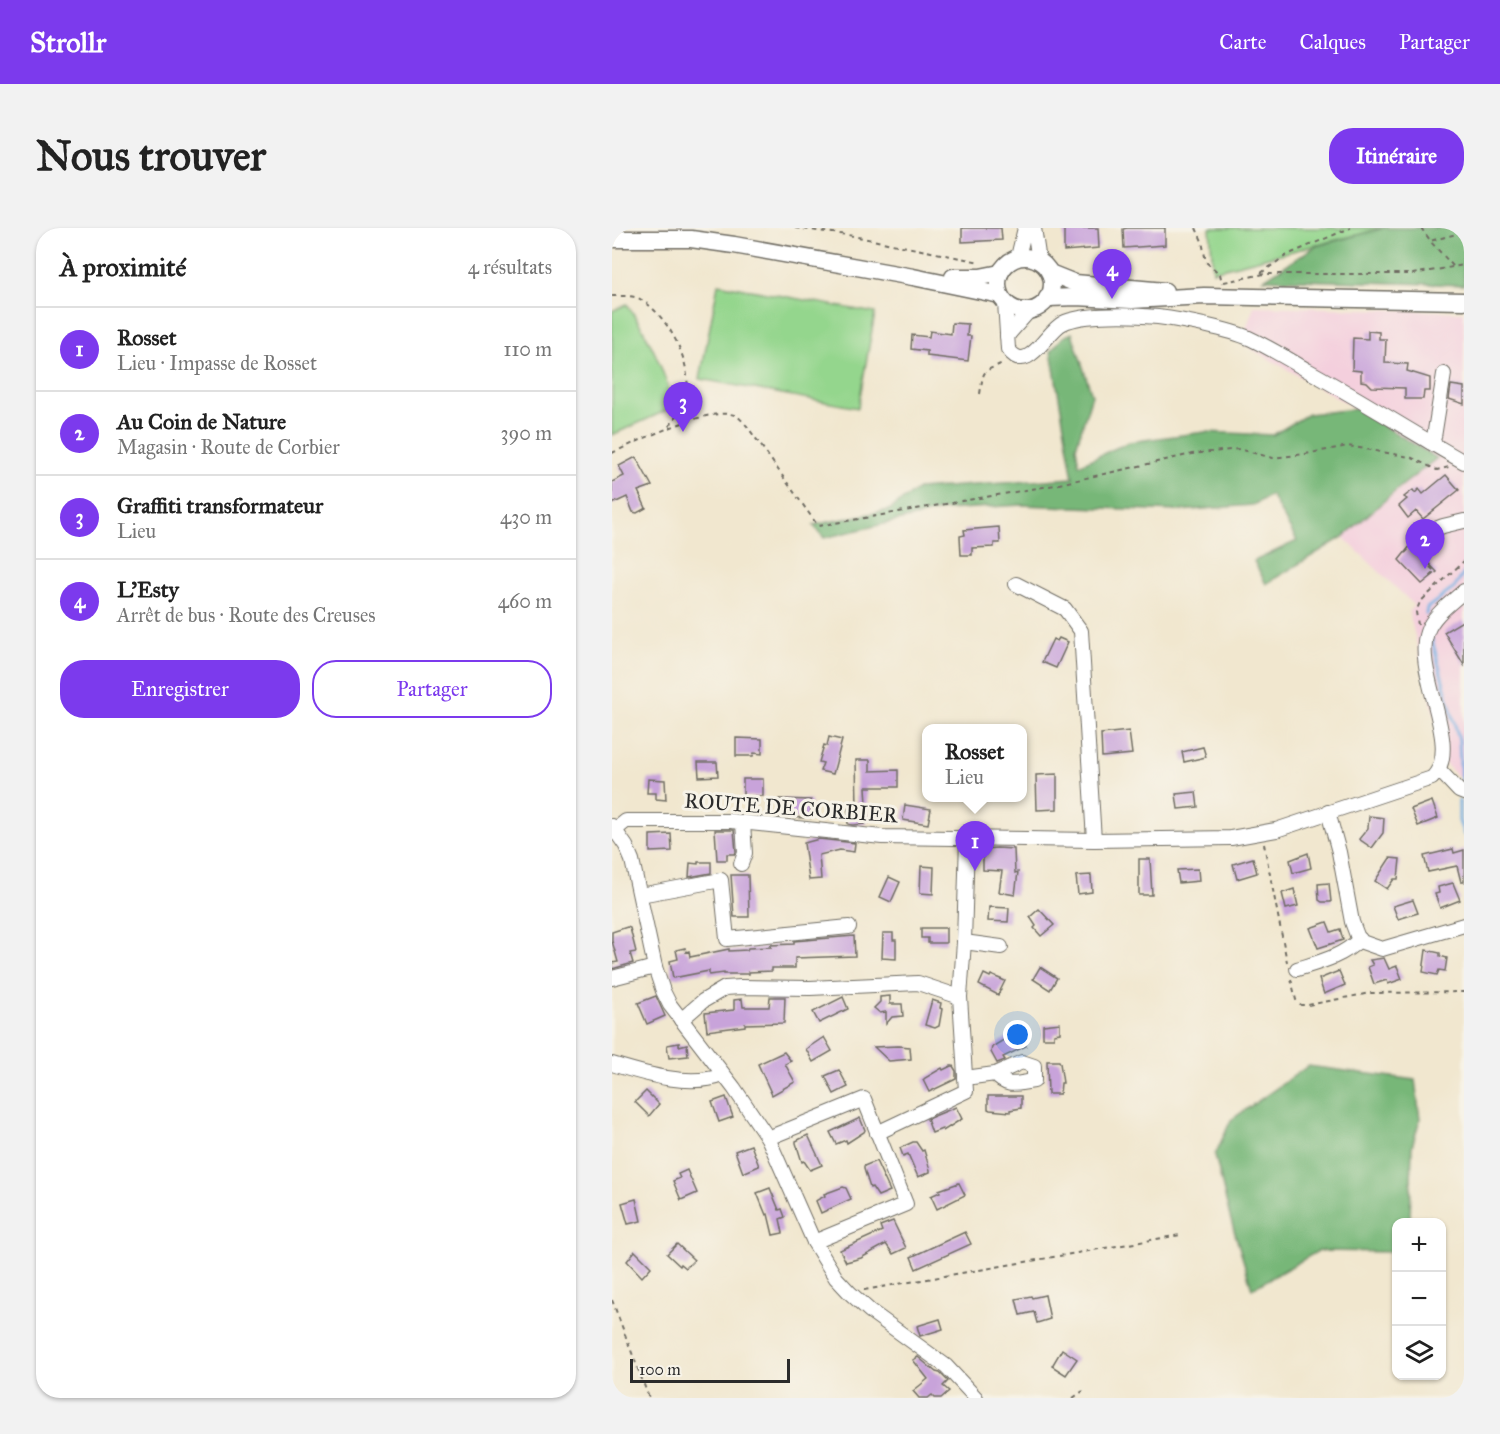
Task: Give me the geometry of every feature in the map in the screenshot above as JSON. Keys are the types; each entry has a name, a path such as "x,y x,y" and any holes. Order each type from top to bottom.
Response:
{"main road":[{"path":"612,239 692,239 734,245 913,277 1002,299 1018,310 1029,311 1044,304 1052,288 1045,267"},
{"path":"1002,299 998,288 1000,273 1004,266 1018,257 1027,257 1075,283 1138,287 1204,296"},
{"path":"913,277 980,277 1000,273"},
{"path":"1047,298 1132,300 1204,296 1464,301"}],"street":[{"path":"1018,257 1025,228"},
{"path":"1034,228 1045,267"},
{"path":"1002,299 1008,349 1021,358 1028,357 1038,350 1056,327 1064,322 1081,318 1133,315 1193,324 1251,339 1328,381 1460,460"},
{"path":"1007,336 1029,311"},
{"path":"1430,442 1434,437 1444,374"},
{"path":"1415,537 1464,521"},
{"path":"1016,584 1065,609 1081,631 1094,840"},
{"path":"1464,591 1439,614 1427,632 1425,646 1446,730 1448,753 1441,772 1458,791 1464,793"},
{"name":"ROUTE DE CORBIER","path":"614,828 626,821 743,823 882,837 1094,840 1231,838 1276,830 1432,778 1441,772"},
{"path":"1328,812 1339,852 1352,922 1360,939 1367,945 1382,949 1464,925"},
{"path":"741,864 745,854 743,823"},
{"path":"614,828 632,860 655,967 663,992 768,1138 814,1242 836,1278 878,1317 946,1366 976,1398"},
{"path":"877,1133 966,1090 960,997 967,839"},
{"path":"640,895 721,880 727,939 849,927"},
{"path":"1297,969 1329,959 1347,950 1360,939"},
{"path":"964,942 1001,947"},
{"path":"612,978 655,967"},
{"path":"681,1020 703,1001 725,988 810,988 918,983 960,997"},
{"path":"612,1064 639,1072 697,1082 723,1075"},
{"path":"965,1078 995,1074"},
{"path":"768,1138 864,1099 906,1204 814,1242"}],"path":[{"path":"795,228 848,235 980,262"},
{"path":"1196,228 1202,241 1206,262 1220,274 1222,283"},
{"path":"1350,228 1287,255 1259,275 1413,274 1464,265"},
{"path":"1421,228 1454,266"},
{"path":"1430,241 1464,232"},
{"path":"612,296 638,298 667,324 676,341 685,366 687,394 680,412 668,428"},
{"path":"980,394 983,373 1015,355"},
{"path":"612,453 668,428 711,415 737,416 747,426 818,526 1055,485 1192,454 1239,449 1273,458 1348,446 1410,457 1437,470 1450,467 1460,460"},
{"path":"1405,553 1411,547 1436,572 1429,578"},
{"path":"1427,632 1421,629 1417,620 1416,612 1420,602 1464,561"},
{"path":"850,1293 1180,1235"},
{"path":"612,1300 649,1398"},
{"path":"1073,1398 1083,1391"}],"shaded area":[{"path":"1254,306 1464,312 1464,782 1438,757 1441,741 1409,612 1414,605 1343,537 1436,458 1395,431 1241,343"}],"green space":[{"path":"1210,228 1384,228 1213,271"},
{"path":"1384,228 1464,228 1464,285 1264,279 1316,246"},
{"path":"718,284 875,313 858,408 700,379"},
{"path":"627,304 655,353 674,407 612,435 612,311"},
{"path":"1072,333 1092,395 1076,447 1079,465 1129,442 1205,432 1273,435 1308,414 1356,409 1437,458 1343,537 1266,584 1254,561 1297,541 1271,495 1253,505 1179,511 1021,505 944,510 824,538 813,525 889,510 918,489 1073,478 1051,351 1063,337"},
{"path":"1308,1066 1415,1080 1420,1119 1412,1146 1410,1218 1392,1218 1392,1252 1318,1251 1252,1289 1230,1217 1215,1155 1231,1120"}],"building":[{"path":"962,228 1001,228 1002,240 962,242"},
{"path":"1064,228 1098,228 1099,248 1064,251"},
{"path":"1165,228 1165,245 1124,248 1123,229"},
{"path":"952,323 968,324 967,336 971,336 968,361 927,356 927,351 911,349 912,335 929,337 930,331 951,334"},
{"path":"1368,331 1379,332 1379,339 1386,339 1385,363 1408,364 1407,371 1430,378 1430,391 1424,391 1423,399 1405,399 1405,388 1372,387 1367,382 1361,381 1361,371 1352,370 1353,338 1368,339"},
{"path":"1451,385 1464,387 1464,404 1449,399"},
{"path":"636,457 652,486 638,491 646,508 637,513 633,512 627,497 612,504 612,482 624,476 619,466"},
{"path":"1446,475 1459,490 1423,519 1416,511 1408,518 1399,506 1407,499 1404,497 1413,490 1415,493 1419,489 1423,494"},
{"path":"999,527 1000,543 994,543 994,547 972,548 972,555 961,555 960,536 965,535 964,530"},
{"path":"1411,545 1437,572 1422,584 1399,560"},
{"path":"1464,620 1464,665 1444,632"},
{"path":"1059,638 1068,642 1056,668 1042,662 1053,639 1057,641"},
{"path":"1129,731 1132,754 1102,757 1101,734"},
{"path":"829,737 842,740 833,774 820,771 823,763 819,762"},
{"path":"736,738 762,739 762,754 736,756"},
{"path":"1203,747 1206,757 1184,762 1182,752"},
{"path":"856,760 870,760 870,771 898,770 898,787 866,787 868,821 865,821 865,824 852,825 848,824 848,809 857,808"},
{"path":"698,762 717,762 718,776 699,777"},
{"path":"1057,774 1057,809 1037,810 1036,775"},
{"path":"648,779 665,780 666,800 656,799 656,793 647,793"},
{"path":"743,779 763,779 763,796 743,797"},
{"path":"1196,792 1198,807 1178,809 1176,794"},
{"path":"779,799 811,800 811,818 779,817"},
{"path":"1432,801 1438,818 1418,826 1411,809"},
{"path":"905,805 931,809 928,824 903,820"},
{"path":"1369,816 1384,818 1383,833 1372,848 1359,839 1368,828"},
{"path":"715,830 734,830 736,852 727,854 727,860 717,860"},
{"path":"671,834 672,851 650,852 650,835"},
{"path":"819,839 855,843 854,852 840,850 819,855 821,879 809,880 804,843"},
{"path":"983,849 1014,849 1015,873 1018,872 1015,895 999,892 1002,871 983,870"},
{"path":"1453,849 1454,853 1464,850 1464,882 1461,882 1457,866 1428,872 1424,856"},
{"path":"1308,853 1311,868 1293,873 1290,860"},
{"path":"1253,858 1257,873 1237,879 1233,864"},
{"path":"1390,858 1400,859 1398,879 1394,879 1387,889 1375,881"},
{"path":"1139,859 1150,859 1152,895 1139,895"},
{"path":"698,862 711,862 711,873 689,877 690,863 698,864"},
{"path":"921,866 934,867 933,894 920,893"},
{"path":"1198,869 1199,881 1179,883 1177,870"},
{"path":"731,875 748,875 749,917 734,917"},
{"path":"1091,875 1092,892 1078,894 1076,876"},
{"path":"889,877 900,882 891,902 880,897"},
{"path":"1329,883 1331,902 1322,902 1319,900 1318,884"},
{"path":"1453,883 1460,900 1440,908 1435,894 1439,893 1438,887"},
{"path":"1294,889 1298,906 1286,909 1282,893"},
{"path":"1413,900 1418,913 1398,919 1393,906"},
{"path":"989,907 1009,908 1008,922 988,921"},
{"path":"1039,909 1054,925 1041,936 1034,928 1036,926 1030,917"},
{"path":"1327,922 1331,932 1340,929 1343,940 1318,948 1310,928"},
{"path":"630,928 636,952 630,953 633,963 612,969 612,963 618,962 612,932"},
{"path":"921,928 946,928 946,943 928,943 928,938 921,938"},
{"path":"883,933 893,933 893,940 896,940 896,959 882,958"},
{"path":"854,936 855,956 795,958 795,968 772,968 772,971 749,972 749,974 709,975 709,971 673,978 670,961 678,959 676,950 685,948 686,952 689,951 690,957 729,949 729,951 747,950 748,948 771,947 770,945 794,944 794,941"},
{"path":"1426,950 1440,953 1440,956 1447,958 1445,971 1439,970 1437,975 1423,972"},
{"path":"1384,958 1389,969 1397,966 1402,979 1388,984 1387,980 1374,984 1368,967 1373,965 1370,960"},
{"path":"1040,967 1057,978 1050,990 1033,979"},
{"path":"1339,971 1345,985 1324,994 1319,979"},
{"path":"984,974 1005,981 998,995 979,985"},
{"path":"656,996 665,1016 647,1024 638,1003"},
{"path":"890,996 890,1004 902,1004 903,1016 892,1017 886,1024 886,1012 880,1013 874,1008 880,1002 880,997"},
{"path":"770,997 785,997 784,1023 745,1024 745,1026 707,1031 705,1013 734,1010 734,1000 742,999 743,1007 769,1007"},
{"path":"843,997 848,1009 819,1023 813,1012"},
{"path":"932,1000 941,1003 940,1008 942,1009 939,1026 935,1028 925,1025"},
{"path":"1060,1023 1060,1033 1054,1034 1054,1038 1043,1038 1043,1025"},
{"path":"1021,1034 1026,1046 1003,1057 1005,1060 997,1063 991,1052 992,1047"},
{"path":"824,1037 832,1051 813,1062 806,1049"},
{"path":"679,1043 679,1046 687,1044 688,1056 669,1058 667,1045"},
{"path":"874,1047 910,1047 911,1059 889,1061"},
{"path":"784,1052 791,1061 785,1064 795,1082 772,1095 758,1064"},
{"path":"1047,1061 1059,1061 1060,1063 1063,1083 1061,1083 1060,1094 1048,1094"},
{"path":"951,1066 956,1071 956,1079 929,1092 923,1080 942,1068 943,1070"},
{"path":"839,1070 848,1087 834,1094 825,1076"},
{"path":"646,1091 659,1104 649,1116 635,1102"},
{"path":"988,1096 1021,1096 1021,1108 1010,1110 1010,1112 990,1110 988,1109"},
{"path":"726,1097 733,1117 719,1122 712,1102"},
{"path":"956,1107 962,1119 943,1131 942,1129 932,1133 927,1119"},
{"path":"860,1118 864,1132 847,1143 846,1140 836,1144 830,1132"},
{"path":"808,1135 822,1165 810,1170 804,1161 802,1162 796,1143"},
{"path":"916,1142 922,1151 924,1150 930,1170 918,1177 908,1154 903,1156 900,1148"},
{"path":"751,1145 759,1166 743,1173 735,1151"},
{"path":"876,1161 890,1191 878,1196 872,1187 870,1188 864,1169 864,1166"},
{"path":"687,1170 697,1193 681,1200 673,1181 680,1178 678,1174"},
{"path":"959,1183 965,1195 937,1209 931,1196 940,1192 939,1190"},
{"path":"770,1188 779,1210 782,1209 785,1217 780,1219 783,1233 773,1235 768,1214 766,1215 757,1193"},
{"path":"846,1188 851,1199 821,1213 816,1201 825,1196 824,1194"},
{"path":"636,1199 641,1221 628,1224 622,1203"},
{"path":"893,1221 906,1248 893,1254 886,1244 861,1258 846,1262 840,1250 882,1231 880,1226"},
{"path":"965,1232 971,1244 916,1269 911,1257"},
{"path":"677,1244 694,1260 686,1268 681,1264 680,1266 667,1254"},
{"path":"635,1251 651,1267 642,1277 627,1261"},
{"path":"1045,1295 1050,1319 1037,1323 1034,1312 1020,1315 1016,1299"},
{"path":"940,1319 943,1329 920,1336 917,1326"},
{"path":"1062,1349 1077,1359 1066,1375 1052,1366"},
{"path":"918,1357 948,1381 943,1386 949,1391 941,1398 935,1398 932,1395 928,1398 919,1398 913,1391 928,1379 913,1360"}],"waterway":[{"path":"1426,614 1427,608 1454,588 1464,573"},
{"path":"1432,640 1459,740 1461,781"},
{"path":"1459,801 1459,821 1464,835"}],"place":[{"name":"L'Esty","path":"1112,299"},
{"name":"Graffiti transformateur","path":"683,432"},
{"name":"Au Coin de Nature","path":"1425,569"},
{"name":"Rosset","path":"975,871"}]}
